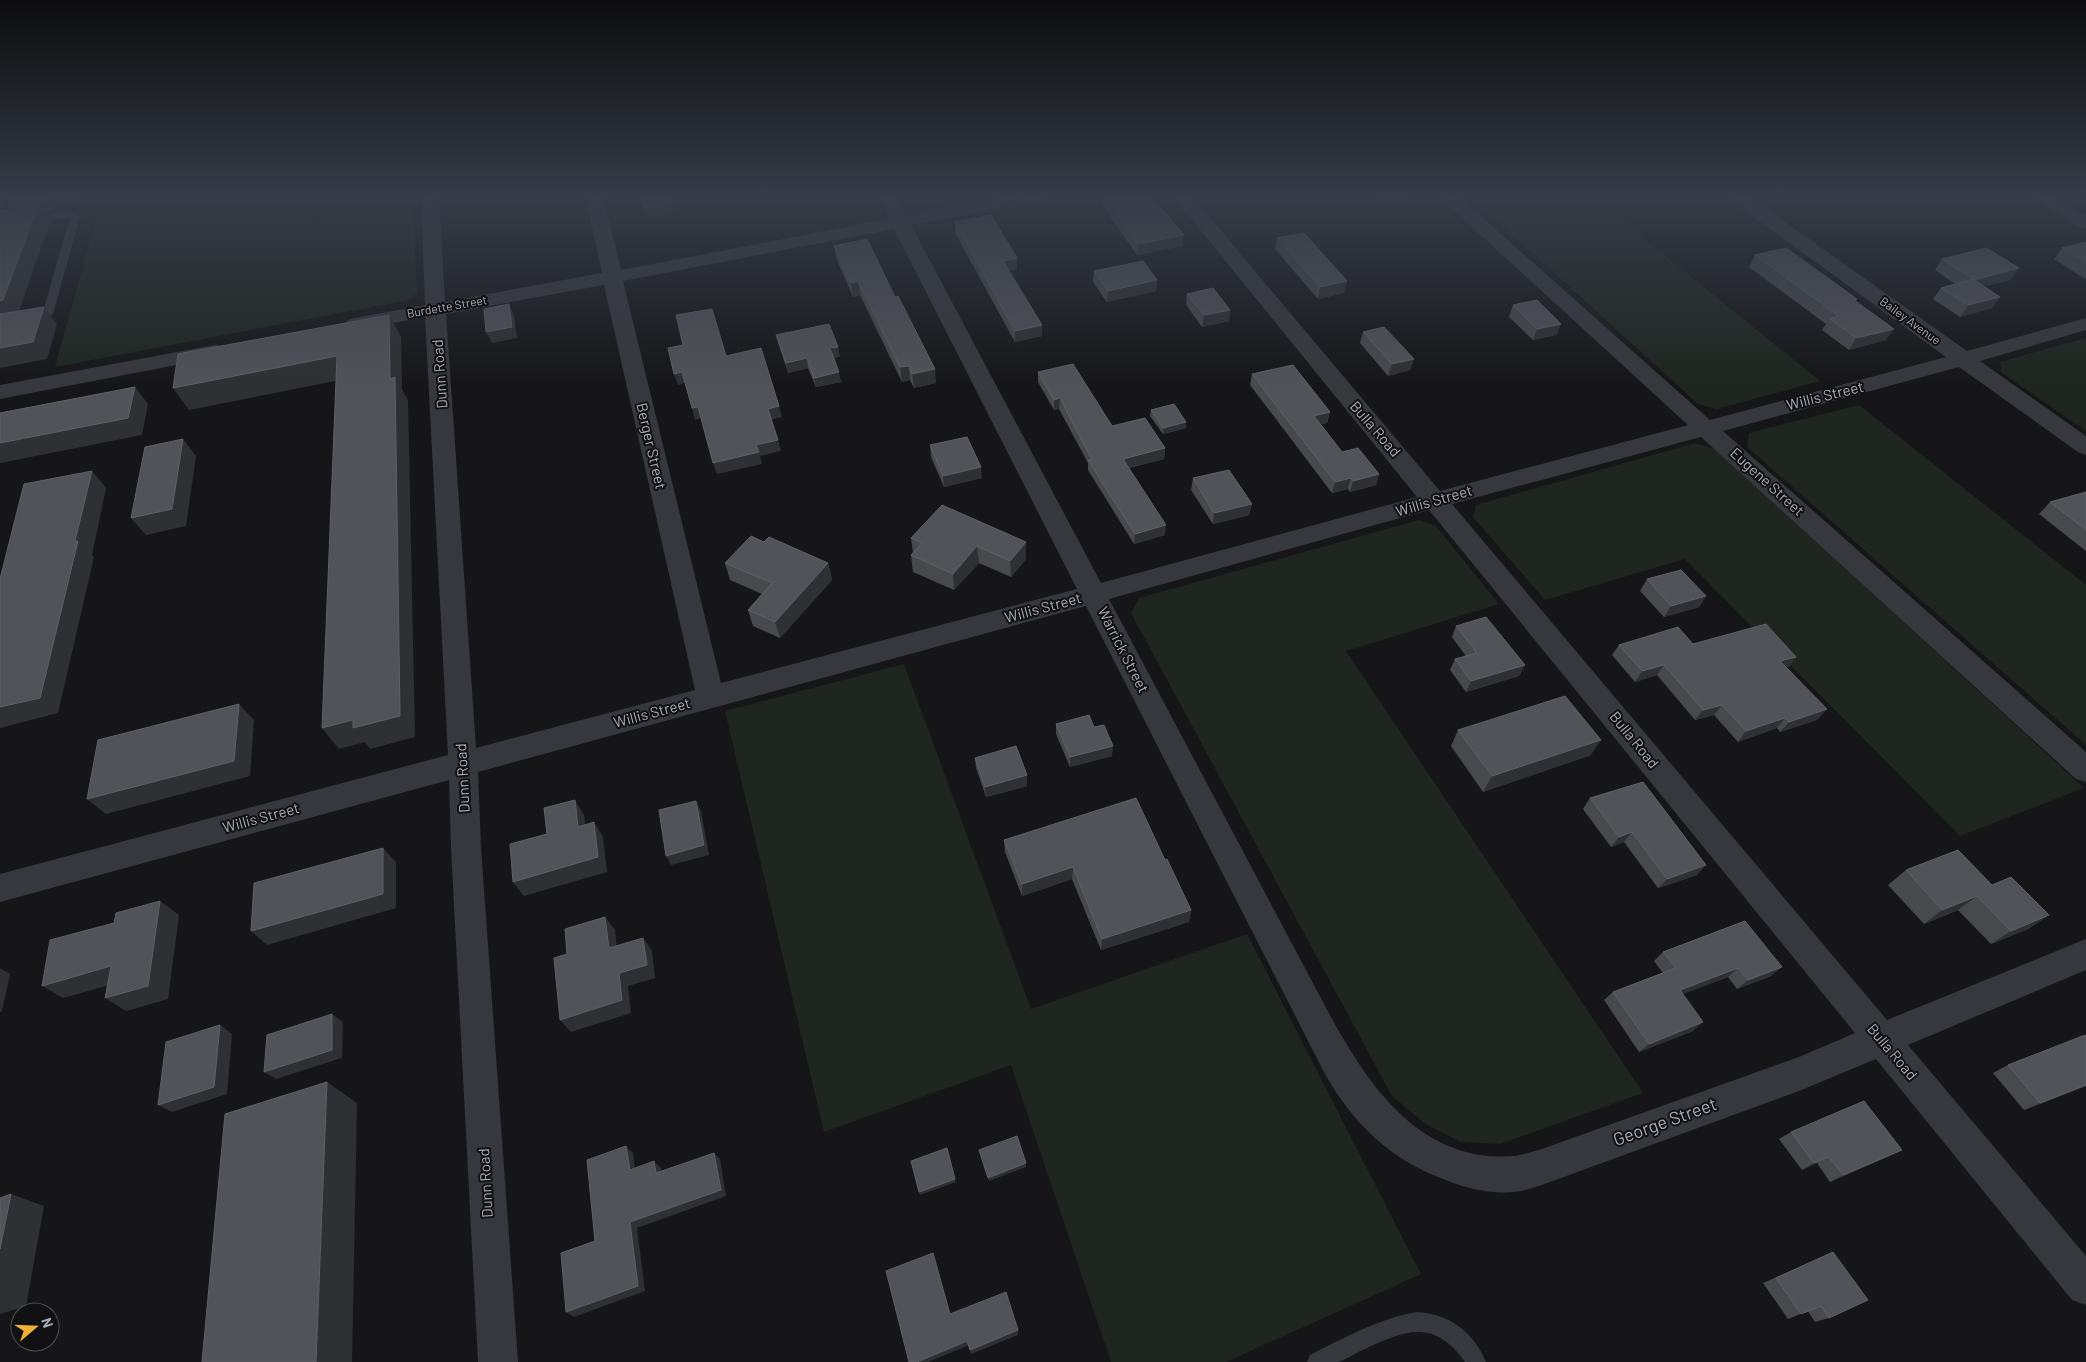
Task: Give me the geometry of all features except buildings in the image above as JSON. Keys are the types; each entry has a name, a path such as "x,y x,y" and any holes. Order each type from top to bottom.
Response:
{"street":[{"name":"Dunn Road","path":"433,259 453,627 463,764 466,848 498,1362"},
{"name":"Berger Street","path":"609,259 636,387 710,697"},
{"name":"Burdette Street","path":"340,327 709,259"},
{"name":"Warrick Street","path":"919,259 1303,999"},
{"name":"Bulla Road","path":"1234,259 2086,1286"},
{"name":"Eugene Street","path":"1517,259 2086,770"},
{"name":"Bailey Avenue","path":"1823,259 2086,447"},
{"name":"Willis Street","path":"0,888 1094,594 2086,324"},
{"path":"0,392 235,347"},
{"name":"George Street","path":"1303,999 1347,1079 1373,1114 1408,1144 1446,1162 1480,1172 1512,1174 1539,1168 1800,1074 2086,954"}],"lane":[{"path":"0,325 39,318 48,314 63,259"},
{"path":"1317,1362 1398,1324 1426,1321 1454,1333 1470,1351 1476,1362"}],"shaded area":[{"path":"85,259 415,259 417,293 409,300 55,367"},
{"path":"1539,259 1669,259 1820,381 1717,409 1698,404"},
{"path":"2086,338 2086,431 2002,373 2000,362"},
{"path":"1859,405 2086,585 2086,745 1747,447 1749,433"},
{"path":"1695,443 1715,449 2084,788 1960,836 1685,559 1545,600 1473,517 1476,505"},
{"path":"1419,520 1436,526 1499,604 1346,651 1643,1093 1500,1144 1461,1142 1424,1123 1392,1096 1131,613 1139,598"},
{"path":"904,664 1031,1009 1247,934 1421,1274 1226,1362 1111,1362 1011,1065 824,1132 725,711"}]}
